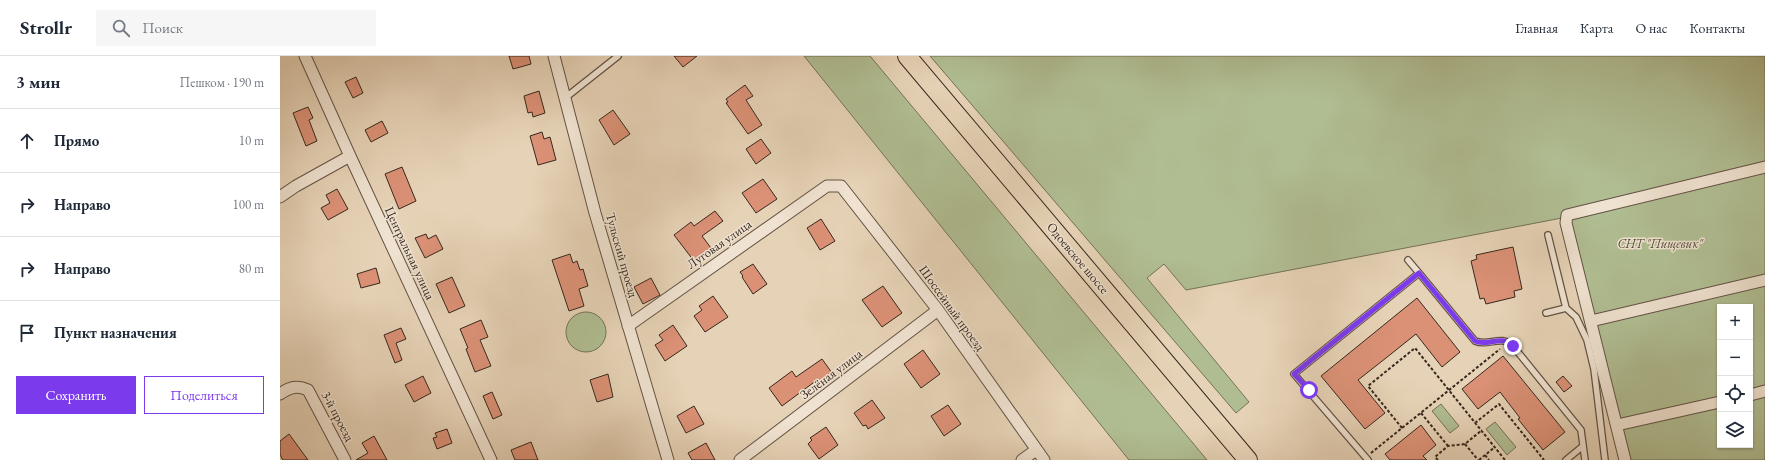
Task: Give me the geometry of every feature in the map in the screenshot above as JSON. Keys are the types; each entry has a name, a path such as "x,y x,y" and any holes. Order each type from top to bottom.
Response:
{"main road":[{"name":"Одоевское шоссе","path":"908,56 1248,460"}],"street":[{"name":"Центральная улица","path":"305,56 490,460"},
{"name":"Тульский проезд","path":"554,56 594,213 668,460"},
{"path":"280,196 350,156"},
{"path":"1625,460 1566,223 1567,215 1765,167"},
{"name":"Луговая улица","path":"628,326 827,186"},
{"name":"Шоссейный проезд","path":"827,186 841,186 938,310 1044,460"},
{"path":"1591,321 1765,280"},
{"name":"Зелёная улица","path":"740,460 938,310"},
{"name":"3-й проезд","path":"280,394 294,387 302,387 308,390 345,460"},
{"path":"1753,394 1765,391"},
{"path":"1617,425 1717,403"},
{"path":"1022,460 1036,450"}],"lane":[{"path":"565,98 618,56"},
{"path":"1548,235 1566,308 1576,317 1587,340 1594,369 1605,460"},
{"path":"1408,260 1475,341 1479,343 1498,340 1509,342 1581,430 1585,460"},
{"path":"1367,459 1294,374 1419,273"},
{"path":"1546,313 1566,308"},
{"path":"1566,460 1583,446"}],"path":[{"path":"1367,459 1402,428 1509,342"},
{"path":"1402,428 1368,386 1415,348 1506,460"},
{"path":"1475,423 1499,404 1544,460"},
{"path":"1421,413 1448,446"},
{"path":"1438,460 1435,457 1448,446 1465,444 1482,430"},
{"path":"1465,444 1479,460 1495,447"},
{"path":"1485,455 1489,460"}],"green space":[{"path":"804,56 870,56 1207,460 1129,460"},
{"name":"СНТ \"Пищевик\"","path":"930,56 1765,56 1765,460 1620,460 1562,218 1186,290 1164,264 1147,278 1249,402 1236,413"},
{"path":"590,312 597,315 603,321 606,332 605,340 597,349 590,352 582,352 575,349 567,340 566,328 569,321 578,313"},
{"path":"1441,404 1459,426 1450,433 1432,411"},
{"path":"1495,422 1516,447 1507,455 1486,429"}],"building":[{"path":"509,56 529,56 531,64 513,69"},
{"path":"674,56 697,56 683,67"},
{"path":"356,77 363,93 353,98 345,82"},
{"path":"745,85 753,96 746,100 762,125 748,134 726,103 728,102 726,99"},
{"path":"539,91 545,113 533,117 532,112 528,113 524,96"},
{"path":"308,107 313,118 309,120 317,141 306,146 293,113"},
{"path":"613,110 630,134 614,145 599,120"},
{"path":"382,121 388,133 371,142 365,130"},
{"path":"542,132 544,139 550,137 556,160 538,165 530,136"},
{"path":"761,139 771,153 756,164 746,149"},
{"path":"402,167 416,201 399,209 385,174"},
{"path":"763,179 777,199 756,213 742,193"},
{"path":"337,189 348,209 328,220 321,208 330,203 326,195"},
{"path":"715,211 723,221 702,236 711,248 694,261 674,235 691,222 694,226"},
{"path":"821,219 835,241 820,250 807,228"},
{"path":"426,234 428,239 436,235 443,249 425,258 415,238"},
{"path":"1513,247 1522,289 1514,291 1515,297 1486,304 1484,298 1480,299 1471,261 1477,259 1476,255"},
{"path":"570,254 573,263 577,261 580,270 583,269 588,286 579,289 584,306 569,311 552,260"},
{"path":"753,264 767,284 753,294 740,272"},
{"path":"376,268 380,283 361,288 357,274"},
{"path":"452,277 465,306 449,313 436,284"},
{"path":"651,278 660,295 643,304 634,287"},
{"path":"883,286 902,313 882,327 862,300"},
{"path":"713,296 728,317 705,332 694,316 702,310 699,306"},
{"path":"1417,298 1460,352 1442,367 1416,334 1358,380 1385,413 1365,429 1321,376"},
{"path":"481,320 488,337 480,340 491,366 475,372 466,349 468,348 460,329"},
{"path":"673,325 687,346 665,361 655,345 663,340 659,335"},
{"path":"401,328 406,339 396,343 402,360 395,363 384,335"},
{"path":"923,350 940,374 921,388 904,364"},
{"path":"1503,356 1565,432 1543,450 1518,419 1520,418 1500,392 1478,409 1462,389"},
{"path":"822,359 835,377 822,386 817,380 782,406 769,388 792,371 796,377"},
{"path":"608,374 613,397 597,402 590,380"},
{"path":"423,376 431,393 414,402 405,385"},
{"path":"1563,376 1572,386 1564,392 1556,382"},
{"path":"492,392 502,415 493,419 483,396"},
{"path":"872,400 885,418 868,429 866,425 863,426 854,413"},
{"path":"948,405 961,424 944,436 931,416"},
{"path":"694,406 704,424 686,433 677,416"},
{"path":"1421,425 1436,445 1423,456 1427,460 1390,460 1385,454"},
{"path":"826,427 838,445 819,459 808,444 812,440 810,438"},
{"path":"447,429 452,443 437,449 433,438 437,437 435,433"},
{"path":"289,434 308,460 283,460 280,455 280,441"},
{"path":"374,436 387,460 356,460 368,453 362,443"},
{"path":"531,442 538,460 515,460 511,450"},
{"path":"706,443 715,460 692,460 688,453"}],"route":[{"path":"1309,390 1294,374 1419,273 1475,341 1485,343 1503,340 1509,342 1513,346"}]}
